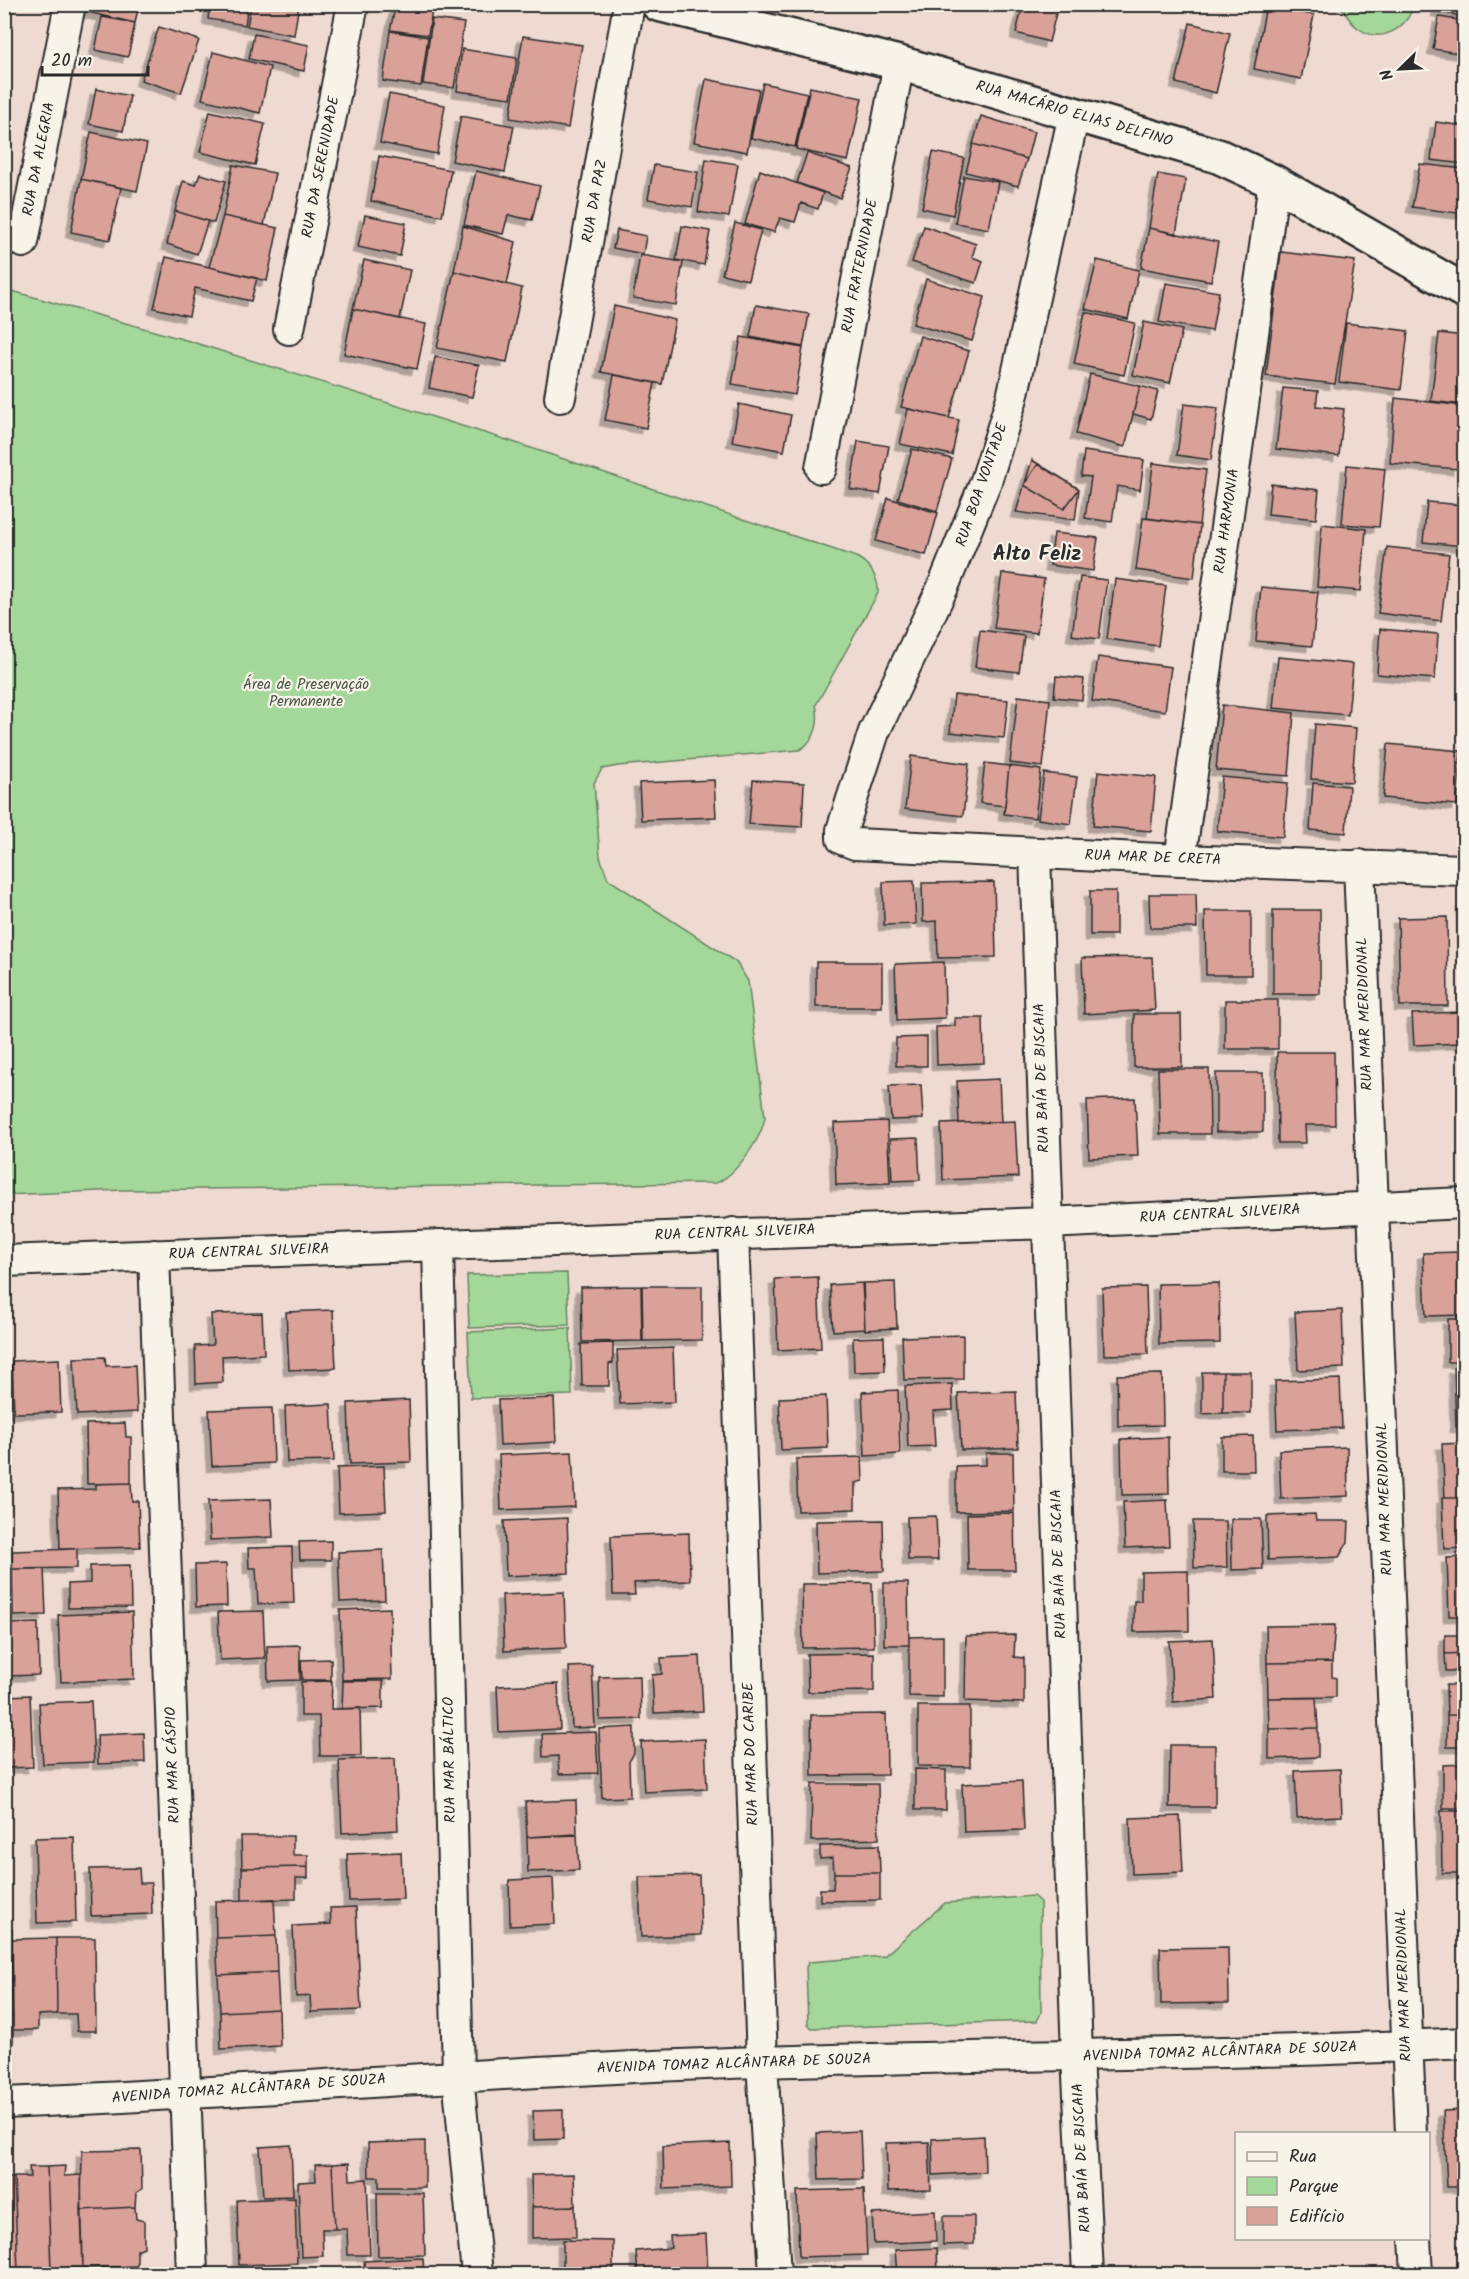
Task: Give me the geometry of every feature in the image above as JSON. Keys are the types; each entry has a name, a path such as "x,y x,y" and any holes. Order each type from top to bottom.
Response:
{"main road":[{"name":"RUA MACÁRIO ELIAS DELFINO","path":"658,4 899,63 1218,156 1274,182 1464,291"}],"street":[{"name":"RUA DA ALEGRIA","path":"23,242 70,4"},
{"name":"RUA DA SERENIDADE","path":"289,329 353,4"},
{"name":"RUA DA PAZ","path":"560,398 629,4"},
{"name":"RUA FRATERNIDADE","path":"821,468 899,63"},
{"name":"RUA BOA VONTADE","path":"842,838 842,830 874,732 943,587 986,481 1012,398 1074,114"},
{"name":"RUA HARMONIA","path":"1180,860 1274,182"},
{"name":"RUA MAR DE CRETA","path":"842,838 855,844 1035,854 1464,870"},
{"name":"RUA BAÍA DE BISCAIA","path":"1035,854 1077,2056 1088,2274"},
{"name":"RUA MAR MERIDIONAL","path":"1359,865 1411,2132"},
{"name":"RUA CENTRAL SILVEIRA","path":"4,1261 1047,1222 1464,1203"},
{"name":"RUA MAR DO CARIBE","path":"733,1233 762,2062 775,2274"},
{"name":"RUA MAR BÁLTICO","path":"438,1245 458,2075 477,2274"},
{"name":"RUA MAR CÁSPIO","path":"154,1255 192,2274"},
{"name":"AVENIDA TOMAZ ALCÂNTARA DE SOUZA","path":"4,2103 185,2095 458,2075 762,2062 1077,2056 1464,2043"},
{"path":"1415,2240 1417,2274"}],"green space":[{"path":"1340,5 1414,5 1399,27 1384,35 1375,35 1355,26"},
{"name":"Área de Preservação Permanente","path":"5,289 189,341 507,440 856,557 869,567 877,582 878,593 816,705 817,724 813,736 805,746 799,750 618,766 602,769 594,783 600,857 608,879 736,962 748,981 765,1117 759,1135 747,1155 724,1179 716,1183 123,1190 5,1195"},
{"path":"567,1273 569,1325 469,1328 467,1275"},
{"path":"570,1328 572,1395 471,1398 468,1332"},
{"path":"1033,1896 1040,1902 1041,2013 1037,2021 812,2028 808,2024 806,1967 809,1962 884,1956 945,1903"}],"building":[{"path":"85,4 139,4 135,23 83,11"},
{"path":"210,4 248,4 245,25 208,19"},
{"path":"251,4 299,4 294,35 247,26"},
{"path":"396,4 433,4 428,35 390,30"},
{"path":"1023,4 1058,5 1049,42 1016,33"},
{"path":"1439,4 1464,4 1464,17 1437,11"},
{"path":"1266,6 1314,15 1301,79 1254,69"},
{"path":"102,17 135,23 128,57 95,50"},
{"path":"1439,17 1464,21 1464,54 1433,49"},
{"path":"432,19 464,23 454,88 423,84"},
{"path":"1190,23 1230,33 1216,93 1176,83"},
{"path":"159,27 199,40 181,93 141,80"},
{"path":"390,31 428,37 421,86 383,81"},
{"path":"254,34 309,45 304,71 249,59"},
{"path":"523,36 582,45 568,128 510,118"},
{"path":"462,49 517,58 511,98 457,91"},
{"path":"213,52 270,67 260,113 202,99"},
{"path":"706,79 759,90 747,152 694,142"},
{"path":"763,83 807,93 795,147 751,138"},
{"path":"810,87 862,98 848,161 796,149"},
{"path":"96,89 130,96 123,131 89,124"},
{"path":"389,94 445,105 437,154 380,143"},
{"path":"210,111 265,124 255,165 200,152"},
{"path":"461,116 514,126 505,172 452,161"},
{"path":"981,116 1034,132 1027,159 973,144"},
{"path":"1436,122 1464,126 1464,164 1431,160"},
{"path":"91,132 147,144 137,191 81,179"},
{"path":"973,144 1027,159 1018,186 966,172"},
{"path":"933,152 964,158 953,215 922,208"},
{"path":"807,153 852,168 840,198 797,183"},
{"path":"379,156 451,170 442,216 371,201"},
{"path":"706,159 738,164 729,217 698,212"},
{"path":"1420,164 1464,169 1464,214 1412,207"},
{"path":"233,165 275,173 264,225 223,216"},
{"path":"654,165 698,172 692,207 648,199"},
{"path":"760,170 823,193 818,209 801,203 795,222 780,218 774,232 745,224"},
{"path":"476,171 540,186 532,220 508,215 503,234 464,225"},
{"path":"200,174 226,181 214,223 175,211 183,181 196,185"},
{"path":"1158,174 1186,179 1176,234 1149,228"},
{"path":"964,176 998,182 989,229 955,223"},
{"path":"81,179 121,188 110,240 71,232"},
{"path":"175,211 208,221 197,254 167,244"},
{"path":"365,215 406,223 400,256 358,247"},
{"path":"223,216 278,228 267,281 209,267"},
{"path":"735,223 761,230 748,280 722,274"},
{"path":"463,226 516,242 507,284 454,271"},
{"path":"682,226 710,231 704,265 676,260"},
{"path":"924,226 976,244 972,257 983,261 976,283 912,262"},
{"path":"1149,228 1218,242 1211,281 1141,268"},
{"path":"617,230 646,236 643,254 613,248"},
{"path":"1281,252 1355,261 1335,384 1266,376"},
{"path":"640,255 683,262 676,305 633,298"},
{"path":"166,257 257,278 251,301 195,288 189,316 154,308"},
{"path":"364,260 410,270 400,319 353,309"},
{"path":"1097,260 1139,270 1128,319 1085,309"},
{"path":"454,271 522,288 507,362 437,348"},
{"path":"926,279 985,297 972,341 913,324"},
{"path":"1166,283 1219,292 1212,331 1159,322"},
{"path":"756,305 809,314 803,347 750,337"},
{"path":"614,306 675,320 662,384 601,372"},
{"path":"353,309 426,324 417,369 344,354"},
{"path":"1085,312 1135,323 1124,375 1074,364"},
{"path":"1144,322 1182,330 1170,383 1133,375"},
{"path":"1346,323 1408,331 1401,390 1339,382"},
{"path":"1439,333 1464,336 1464,405 1431,401"},
{"path":"920,336 969,351 949,418 901,407"},
{"path":"741,337 803,348 795,395 732,384"},
{"path":"435,357 479,365 472,397 429,388"},
{"path":"1090,374 1140,386 1125,447 1076,434"},
{"path":"614,375 655,383 646,428 605,420"},
{"path":"1140,386 1158,391 1151,419 1133,414"},
{"path":"1283,388 1318,391 1316,406 1344,409 1339,456 1276,449"},
{"path":"1395,398 1464,406 1458,469 1390,463"},
{"path":"739,404 791,415 784,451 732,441"},
{"path":"1184,404 1218,408 1211,460 1177,455"},
{"path":"908,409 959,420 952,455 900,444"},
{"path":"858,441 889,446 880,494 850,489"},
{"path":"912,449 952,459 937,511 898,499"},
{"path":"1084,451 1144,460 1140,490 1117,486 1112,522 1085,518 1091,477 1081,476"},
{"path":"1032,460 1079,489 1075,520 1016,512"},
{"path":"1153,463 1206,470 1199,525 1147,518"},
{"path":"1038,464 1079,489 1064,509 1024,485"},
{"path":"1347,465 1385,469 1379,527 1342,524"},
{"path":"1271,484 1319,490 1316,519 1268,514"},
{"path":"888,498 938,513 926,555 876,541"},
{"path":"1427,502 1464,505 1464,546 1423,542"},
{"path":"1143,518 1200,525 1194,578 1136,570"},
{"path":"1322,524 1366,529 1361,591 1317,587"},
{"path":"1054,533 1098,538 1093,571 1050,565"},
{"path":"1387,547 1449,554 1441,621 1378,613"},
{"path":"1002,573 1044,579 1037,633 994,628"},
{"path":"1080,577 1107,580 1099,639 1072,635"},
{"path":"1115,579 1166,586 1158,646 1107,639"},
{"path":"1261,587 1318,592 1312,646 1256,641"},
{"path":"1380,629 1438,634 1435,679 1377,674"},
{"path":"980,630 1024,636 1019,672 975,667"},
{"path":"1098,657 1171,667 1165,711 1092,701"},
{"path":"1278,657 1353,664 1348,715 1273,708"},
{"path":"1056,676 1084,679 1082,700 1054,697"},
{"path":"954,695 1008,700 1004,738 950,732"},
{"path":"1018,696 1050,700 1043,767 1010,763"},
{"path":"1222,705 1294,713 1289,776 1216,770"},
{"path":"1315,724 1356,728 1352,782 1311,779"},
{"path":"1388,744 1461,751 1457,805 1383,798"},
{"path":"911,756 969,764 963,816 905,809"},
{"path":"985,763 1009,766 1005,806 980,803"},
{"path":"1009,766 1041,770 1035,818 1004,814"},
{"path":"1098,771 1156,777 1151,831 1093,826"},
{"path":"1044,773 1077,777 1071,824 1038,819"},
{"path":"1222,777 1288,783 1283,837 1217,831"},
{"path":"714,780 716,817 641,820 639,783"},
{"path":"753,780 804,783 802,827 749,824"},
{"path":"1313,783 1349,786 1346,833 1310,830"},
{"path":"914,881 916,924 884,925 883,882"},
{"path":"994,882 996,957 938,958 937,921 923,922 922,883"},
{"path":"1090,891 1116,891 1116,935 1090,935"},
{"path":"1149,894 1196,894 1197,928 1150,928"},
{"path":"1464,902 1464,961 1462,903"},
{"path":"1273,910 1320,910 1320,994 1273,994"},
{"path":"1205,911 1251,911 1251,975 1206,975"},
{"path":"1447,917 1448,1006 1400,1006 1398,918"},
{"path":"1152,957 1155,1010 1084,1014 1082,958"},
{"path":"816,962 882,962 882,1007 816,1007"},
{"path":"944,962 945,1018 897,1020 895,964"},
{"path":"1225,1000 1278,1000 1278,1049 1225,1049"},
{"path":"1460,1012 1462,1043 1414,1045 1412,1014"},
{"path":"1134,1014 1181,1014 1182,1067 1134,1067"},
{"path":"955,1018 983,1018 984,1063 937,1065 936,1027 955,1026"},
{"path":"927,1037 927,1066 896,1066 896,1038"},
{"path":"1277,1052 1334,1052 1335,1125 1305,1125 1306,1143 1278,1143"},
{"path":"1158,1069 1209,1069 1210,1134 1160,1134"},
{"path":"1216,1073 1263,1073 1263,1132 1216,1132"},
{"path":"999,1079 1001,1122 959,1123 957,1081"},
{"path":"921,1085 923,1119 891,1120 889,1086"},
{"path":"1135,1098 1138,1156 1089,1158 1087,1100"},
{"path":"887,1121 890,1183 836,1185 834,1123"},
{"path":"1015,1121 1018,1177 943,1180 941,1124"},
{"path":"918,1138 920,1180 892,1181 890,1139"},
{"path":"1461,1252 1464,1315 1426,1316 1423,1253"},
{"path":"818,1277 821,1348 778,1350 775,1279"},
{"path":"895,1282 897,1328 865,1330 863,1283"},
{"path":"862,1283 865,1329 833,1331 830,1285"},
{"path":"1219,1283 1220,1343 1159,1344 1158,1284"},
{"path":"641,1286 642,1341 582,1342 581,1287"},
{"path":"642,1286 702,1286 702,1340 643,1341"},
{"path":"1146,1287 1148,1354 1104,1355 1102,1288"},
{"path":"333,1310 336,1368 289,1370 286,1312"},
{"path":"1342,1310 1344,1368 1298,1370 1295,1312"},
{"path":"262,1313 264,1354 222,1356 223,1382 196,1384 195,1346 213,1345 211,1314"},
{"path":"1448,1319 1464,1319 1464,1362 1448,1362"},
{"path":"963,1335 963,1379 904,1380 902,1337"},
{"path":"884,1337 885,1371 854,1372 853,1338"},
{"path":"613,1343 613,1363 609,1364 609,1386 582,1386 581,1344"},
{"path":"673,1348 675,1402 620,1404 617,1350"},
{"path":"105,1357 106,1366 135,1365 137,1412 77,1415 74,1358"},
{"path":"59,1359 61,1412 14,1413 12,1361"},
{"path":"1454,1368 1464,1368 1464,1427 1456,1427"},
{"path":"1202,1372 1223,1372 1223,1413 1202,1414"},
{"path":"1223,1372 1251,1372 1251,1413 1223,1413"},
{"path":"1162,1374 1163,1425 1118,1426 1117,1375"},
{"path":"1340,1379 1342,1428 1277,1430 1275,1381"},
{"path":"952,1384 953,1410 933,1411 935,1446 908,1447 905,1386"},
{"path":"898,1390 900,1454 865,1456 862,1392"},
{"path":"1016,1391 1018,1448 961,1450 958,1393"},
{"path":"826,1396 828,1448 781,1450 779,1398"},
{"path":"554,1398 556,1442 500,1445 498,1400"},
{"path":"409,1400 411,1462 350,1464 348,1403"},
{"path":"331,1404 334,1461 287,1462 285,1406"},
{"path":"272,1408 274,1463 212,1466 209,1410"},
{"path":"125,1423 126,1437 131,1437 131,1483 87,1484 86,1424"},
{"path":"1253,1436 1254,1471 1222,1471 1222,1437"},
{"path":"1168,1437 1169,1494 1122,1495 1121,1439"},
{"path":"1464,1443 1464,1498 1445,1498 1442,1444"},
{"path":"1347,1447 1348,1496 1281,1499 1279,1450"},
{"path":"572,1452 575,1507 501,1510 499,1455"},
{"path":"986,1453 1013,1453 1014,1511 956,1512 956,1466 986,1465"},
{"path":"862,1457 863,1481 855,1483 855,1509 798,1511 796,1459"},
{"path":"384,1466 386,1511 339,1513 337,1468"},
{"path":"131,1483 132,1501 138,1501 140,1547 60,1549 58,1490 96,1489 96,1484"},
{"path":"1442,1498 1464,1498 1464,1548 1444,1549"},
{"path":"271,1499 273,1537 210,1540 208,1501"},
{"path":"1167,1500 1169,1546 1125,1548 1123,1502"},
{"path":"1014,1513 1015,1570 968,1570 967,1514"},
{"path":"1315,1514 1316,1521 1349,1521 1348,1542 1339,1557 1268,1560 1267,1516"},
{"path":"936,1516 938,1560 908,1560 907,1517"},
{"path":"567,1518 569,1573 506,1576 504,1521"},
{"path":"1231,1519 1261,1519 1263,1569 1232,1570"},
{"path":"883,1520 884,1571 817,1573 816,1521"},
{"path":"1193,1521 1226,1521 1227,1567 1194,1568"},
{"path":"689,1533 690,1581 634,1583 635,1595 613,1595 611,1536"},
{"path":"331,1541 331,1560 300,1560 299,1542"},
{"path":"292,1547 294,1603 258,1604 256,1568 249,1568 248,1548"},
{"path":"77,1549 77,1568 12,1569 12,1551"},
{"path":"383,1550 385,1600 340,1602 338,1552"},
{"path":"1464,1557 1464,1616 1449,1616 1447,1558"},
{"path":"226,1564 227,1606 196,1607 195,1565"},
{"path":"130,1565 131,1607 68,1608 68,1584 90,1583 90,1566"},
{"path":"12,1569 44,1569 46,1615 13,1616"},
{"path":"1188,1571 1189,1631 1134,1632 1134,1601 1141,1601 1141,1572"},
{"path":"872,1583 874,1647 803,1648 802,1584"},
{"path":"884,1583 908,1583 909,1645 884,1645"},
{"path":"564,1592 566,1648 504,1651 502,1595"},
{"path":"390,1608 392,1679 342,1680 340,1610"},
{"path":"263,1611 265,1658 220,1660 218,1612"},
{"path":"132,1612 134,1679 61,1682 58,1615"},
{"path":"38,1623 39,1675 4,1676 4,1624"},
{"path":"1335,1625 1332,1662 1267,1663 1266,1626"},
{"path":"1015,1635 1014,1657 1024,1658 1024,1703 965,1701 966,1636"},
{"path":"1445,1635 1464,1635 1464,1653 1445,1654"},
{"path":"943,1636 943,1697 909,1696 909,1637"},
{"path":"1213,1639 1216,1699 1173,1702 1169,1641"},
{"path":"300,1645 300,1680 268,1681 267,1646"},
{"path":"874,1653 874,1691 808,1692 807,1654"},
{"path":"1464,1653 1464,1671 1446,1671 1445,1654"},
{"path":"700,1656 703,1711 654,1713 652,1675 662,1674 661,1658"},
{"path":"331,1659 331,1680 302,1680 301,1660"},
{"path":"1332,1662 1332,1677 1336,1678 1336,1697 1268,1698 1267,1663"},
{"path":"592,1666 595,1727 572,1728 569,1667"},
{"path":"640,1676 641,1719 600,1720 599,1677"},
{"path":"332,1681 331,1709 360,1708 361,1756 320,1756 319,1716 301,1716 301,1682"},
{"path":"343,1681 383,1681 383,1708 342,1709"},
{"path":"558,1684 560,1729 499,1732 497,1686"},
{"path":"1446,1685 1464,1685 1464,1715 1447,1715"},
{"path":"30,1695 33,1767 7,1768 4,1696"},
{"path":"1268,1698 1316,1698 1318,1728 1269,1729"},
{"path":"91,1701 94,1762 43,1764 39,1703"},
{"path":"918,1706 970,1706 970,1767 918,1766"},
{"path":"886,1714 887,1775 812,1776 811,1715"},
{"path":"1447,1715 1464,1715 1464,1747 1447,1747"},
{"path":"634,1727 634,1753 629,1762 630,1797 602,1798 599,1729"},
{"path":"1318,1728 1318,1757 1269,1759 1269,1729"},
{"path":"596,1732 598,1773 559,1774 558,1756 543,1757 542,1734"},
{"path":"144,1733 145,1762 98,1764 97,1735"},
{"path":"705,1739 707,1789 644,1792 641,1742"},
{"path":"1170,1745 1215,1745 1215,1807 1169,1807"},
{"path":"395,1758 398,1830 342,1833 339,1760"},
{"path":"1464,1764 1464,1808 1443,1808 1443,1765"},
{"path":"915,1769 946,1770 946,1810 915,1810"},
{"path":"1340,1769 1342,1816 1297,1818 1295,1771"},
{"path":"1022,1781 1024,1830 964,1832 962,1784"},
{"path":"812,1784 878,1784 879,1839 811,1841"},
{"path":"576,1800 577,1834 527,1837 525,1802"},
{"path":"1441,1811 1464,1811 1464,1873 1442,1873"},
{"path":"1180,1816 1183,1872 1132,1874 1130,1818"},
{"path":"577,1835 579,1870 528,1872 527,1837"},
{"path":"241,1836 293,1836 293,1855 308,1855 308,1867 242,1868"},
{"path":"74,1837 76,1922 37,1923 35,1838"},
{"path":"879,1845 880,1873 834,1873 833,1858 820,1859 820,1846"},
{"path":"401,1852 403,1899 349,1901 347,1854"},
{"path":"308,1867 308,1878 296,1878 296,1899 242,1900 242,1868"},
{"path":"139,1868 140,1883 151,1883 152,1914 91,1916 90,1869"},
{"path":"834,1873 880,1873 880,1900 820,1901 820,1889 833,1889"},
{"path":"699,1875 701,1935 641,1937 639,1877"},
{"path":"553,1878 555,1924 510,1926 509,1880"},
{"path":"274,1899 276,1936 216,1938 215,1901"},
{"path":"356,1907 361,2010 311,2012 310,1996 296,1997 293,1926 331,1924 330,1908"},
{"path":"4,1929 12,1929 12,1951 4,1951"},
{"path":"276,1936 277,1972 218,1975 216,1938"},
{"path":"56,1938 95,1938 96,2031 77,2031 76,2014 57,2014"},
{"path":"56,1938 57,2014 38,2015 38,2030 13,2030 12,1939"},
{"path":"1228,1947 1229,2003 1161,2004 1160,1948"},
{"path":"4,1951 12,1951 12,1979 4,1979"},
{"path":"277,1972 279,2009 220,2012 218,1975"},
{"path":"4,1991 12,1991 13,2016 4,2016"},
{"path":"279,2009 280,2046 221,2049 220,2012"},
{"path":"4,2016 13,2016 13,2043 4,2043"},
{"path":"563,2110 563,2139 534,2140 533,2111"},
{"path":"1464,2110 1464,2187 1447,2187 1443,2111"},
{"path":"860,2131 862,2179 819,2180 817,2133"},
{"path":"984,2136 985,2172 933,2175 932,2139"},
{"path":"425,2141 425,2187 379,2187 379,2177 369,2177 368,2143"},
{"path":"929,2142 931,2190 888,2191 886,2143"},
{"path":"730,2143 731,2186 664,2189 663,2146"},
{"path":"291,2145 293,2196 263,2197 260,2147"},
{"path":"141,2150 142,2189 136,2193 135,2207 81,2210 82,2151"},
{"path":"349,2163 350,2180 367,2179 370,2255 348,2255 347,2229 335,2229 332,2164"},
{"path":"332,2164 335,2229 322,2229 323,2256 301,2257 298,2182 316,2181 315,2165"},
{"path":"65,2166 64,2176 81,2175 83,2268 51,2269 47,2167"},
{"path":"29,2167 47,2167 51,2269 18,2270 14,2177 30,2177"},
{"path":"574,2174 575,2206 532,2207 531,2175"},
{"path":"4,2178 14,2178 18,2270 4,2271"},
{"path":"864,2189 867,2255 799,2257 797,2191"},
{"path":"377,2193 423,2193 425,2255 378,2256"},
{"path":"295,2198 297,2263 239,2265 237,2200"},
{"path":"575,2206 576,2237 532,2238 532,2207"},
{"path":"135,2207 136,2219 144,2221 144,2247 137,2250 137,2266 83,2268 81,2210"},
{"path":"935,2211 936,2241 874,2244 872,2214"},
{"path":"943,2216 974,2216 974,2244 943,2245"},
{"path":"706,2234 708,2274 638,2274 636,2251 671,2248 670,2236"},
{"path":"563,2240 613,2241 613,2274 563,2274"},
{"path":"937,2248 938,2274 897,2274 895,2250"},
{"path":"423,2258 424,2274 365,2274 364,2261"},
{"path":"147,2271 147,2274 86,2274 86,2273"}],"district":[{"name":"Alto Feliz","path":"1037,554"}]}
